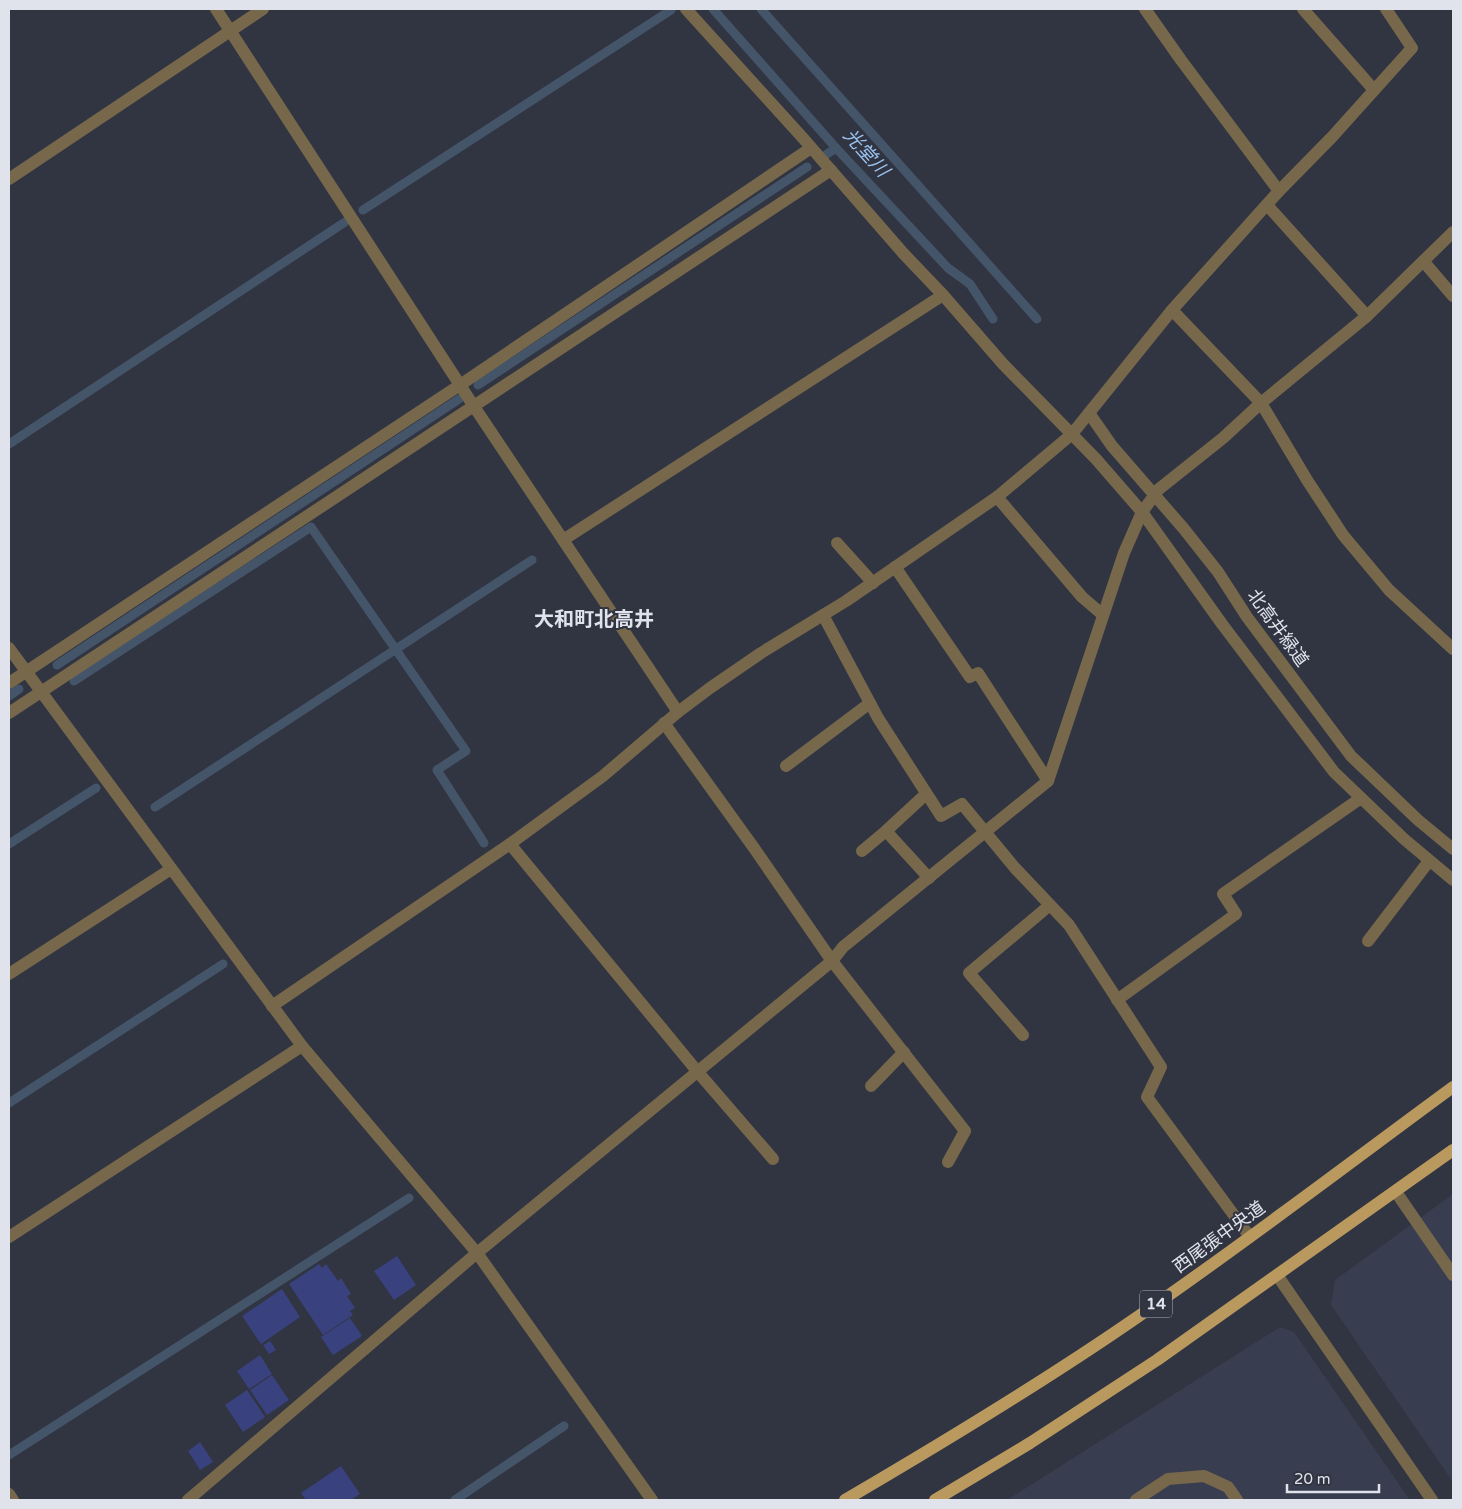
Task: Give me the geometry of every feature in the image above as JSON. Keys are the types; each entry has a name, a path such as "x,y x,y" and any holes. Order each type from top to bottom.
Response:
{"main road":[{"name":"西尾張中央道","path":"845,1500 1016,1398 1137,1318 1453,1087"},
{"name":"14","path":"935,1500 1038,1438 1158,1360 1453,1150"}],"street":[{"path":"216,9 460,385 678,712"},
{"path":"9,179 263,9"},
{"path":"686,9 1003,364 1096,458 1142,512 1284,708 1334,772 1404,839 1453,880"},
{"path":"1145,9 1279,191"},
{"path":"1303,9 1374,90"},
{"path":"272,1006 510,844 603,776 678,712 747,663 873,583 997,497 1072,434 1172,310 1412,48 1386,9"},
{"path":"9,683 460,385 811,148"},
{"path":"9,713 831,170"},
{"path":"1267,205 1367,316"},
{"path":"188,1500 477,1253 832,961 843,947 1048,781 1124,553 1142,512 1154,495 1223,438 1261,403 1367,316 1453,232"},
{"path":"1424,262 1453,296"},
{"path":"563,540 943,295"},
{"path":"1172,310 1261,403 1307,480 1343,535 1389,590 1453,649"},
{"name":"北高井緑道","path":"1089,413 1112,446 1184,529 1218,572 1247,617 1351,756 1418,820 1453,850"},
{"path":"997,497 1082,597 1103,615"},
{"path":"837,543 873,583"},
{"path":"896,567 970,677 978,673 1048,781"},
{"path":"823,615 870,703 941,816 962,804 1069,925 1161,1067 1147,1097 1250,1237"},
{"path":"9,648 302,1046 477,1253 652,1500"},
{"path":"786,766 870,703"},
{"path":"664,724 754,848 832,961 965,1131 948,1162"},
{"path":"862,851 926,794"},
{"path":"1118,1000 1236,914 1223,894 1361,798"},
{"path":"886,831 929,878"},
{"path":"510,844 773,1159"},
{"path":"1368,941 1429,861"},
{"path":"9,974 171,869"},
{"path":"1023,1035 969,973 1050,905"},
{"path":"9,1237 302,1046"},
{"path":"871,1086 904,1052"},
{"path":"1396,1192 1453,1275"},
{"path":"1277,1276 1432,1500"},
{"path":"1136,1500 1168,1479 1204,1476 1228,1487 1237,1500"},
{"path":"9,1494 13,1500"}],"shaded area":[{"path":"1453,1194 1453,1482 1331,1305 1335,1280"},
{"path":"1280,1327 1294,1332 1410,1500 1007,1500"}],"building":[{"path":"397,1256 416,1285 394,1300 374,1271"},
{"path":"319,1264 322,1268 326,1264 338,1281 341,1278 351,1294 347,1296 355,1308 350,1311 353,1315 323,1335 289,1284"},
{"path":"282,1289 300,1317 261,1344 242,1316"},
{"path":"350,1318 362,1336 333,1355 321,1337"},
{"path":"270,1341 276,1350 269,1354 263,1345"},
{"path":"260,1355 272,1374 249,1389 237,1371"},
{"path":"272,1375 289,1400 267,1415 250,1390"},
{"path":"247,1390 265,1417 243,1432 225,1405"},
{"path":"200,1442 213,1462 200,1470 188,1451"},
{"path":"341,1466 360,1494 351,1500 306,1500 301,1493"}],"waterway":[{"name":"光堂川","path":"713,9 836,148 948,268 970,284 993,319"},
{"path":"761,9 1037,319"},
{"path":"363,210 671,10"},
{"path":"827,154 836,148"},
{"path":"478,385 807,167"},
{"path":"9,444 345,222"},
{"path":"57,665 459,399"},
{"path":"74,681 311,527 466,751 437,770 484,843"},
{"path":"155,807 532,560"},
{"path":"9,696 19,689"},
{"path":"9,844 96,788"},
{"path":"9,1103 223,964"},
{"path":"9,1455 409,1198"},
{"path":"455,1500 564,1426"}],"district":[{"name":"大和町北高井","path":"594,620"}]}
